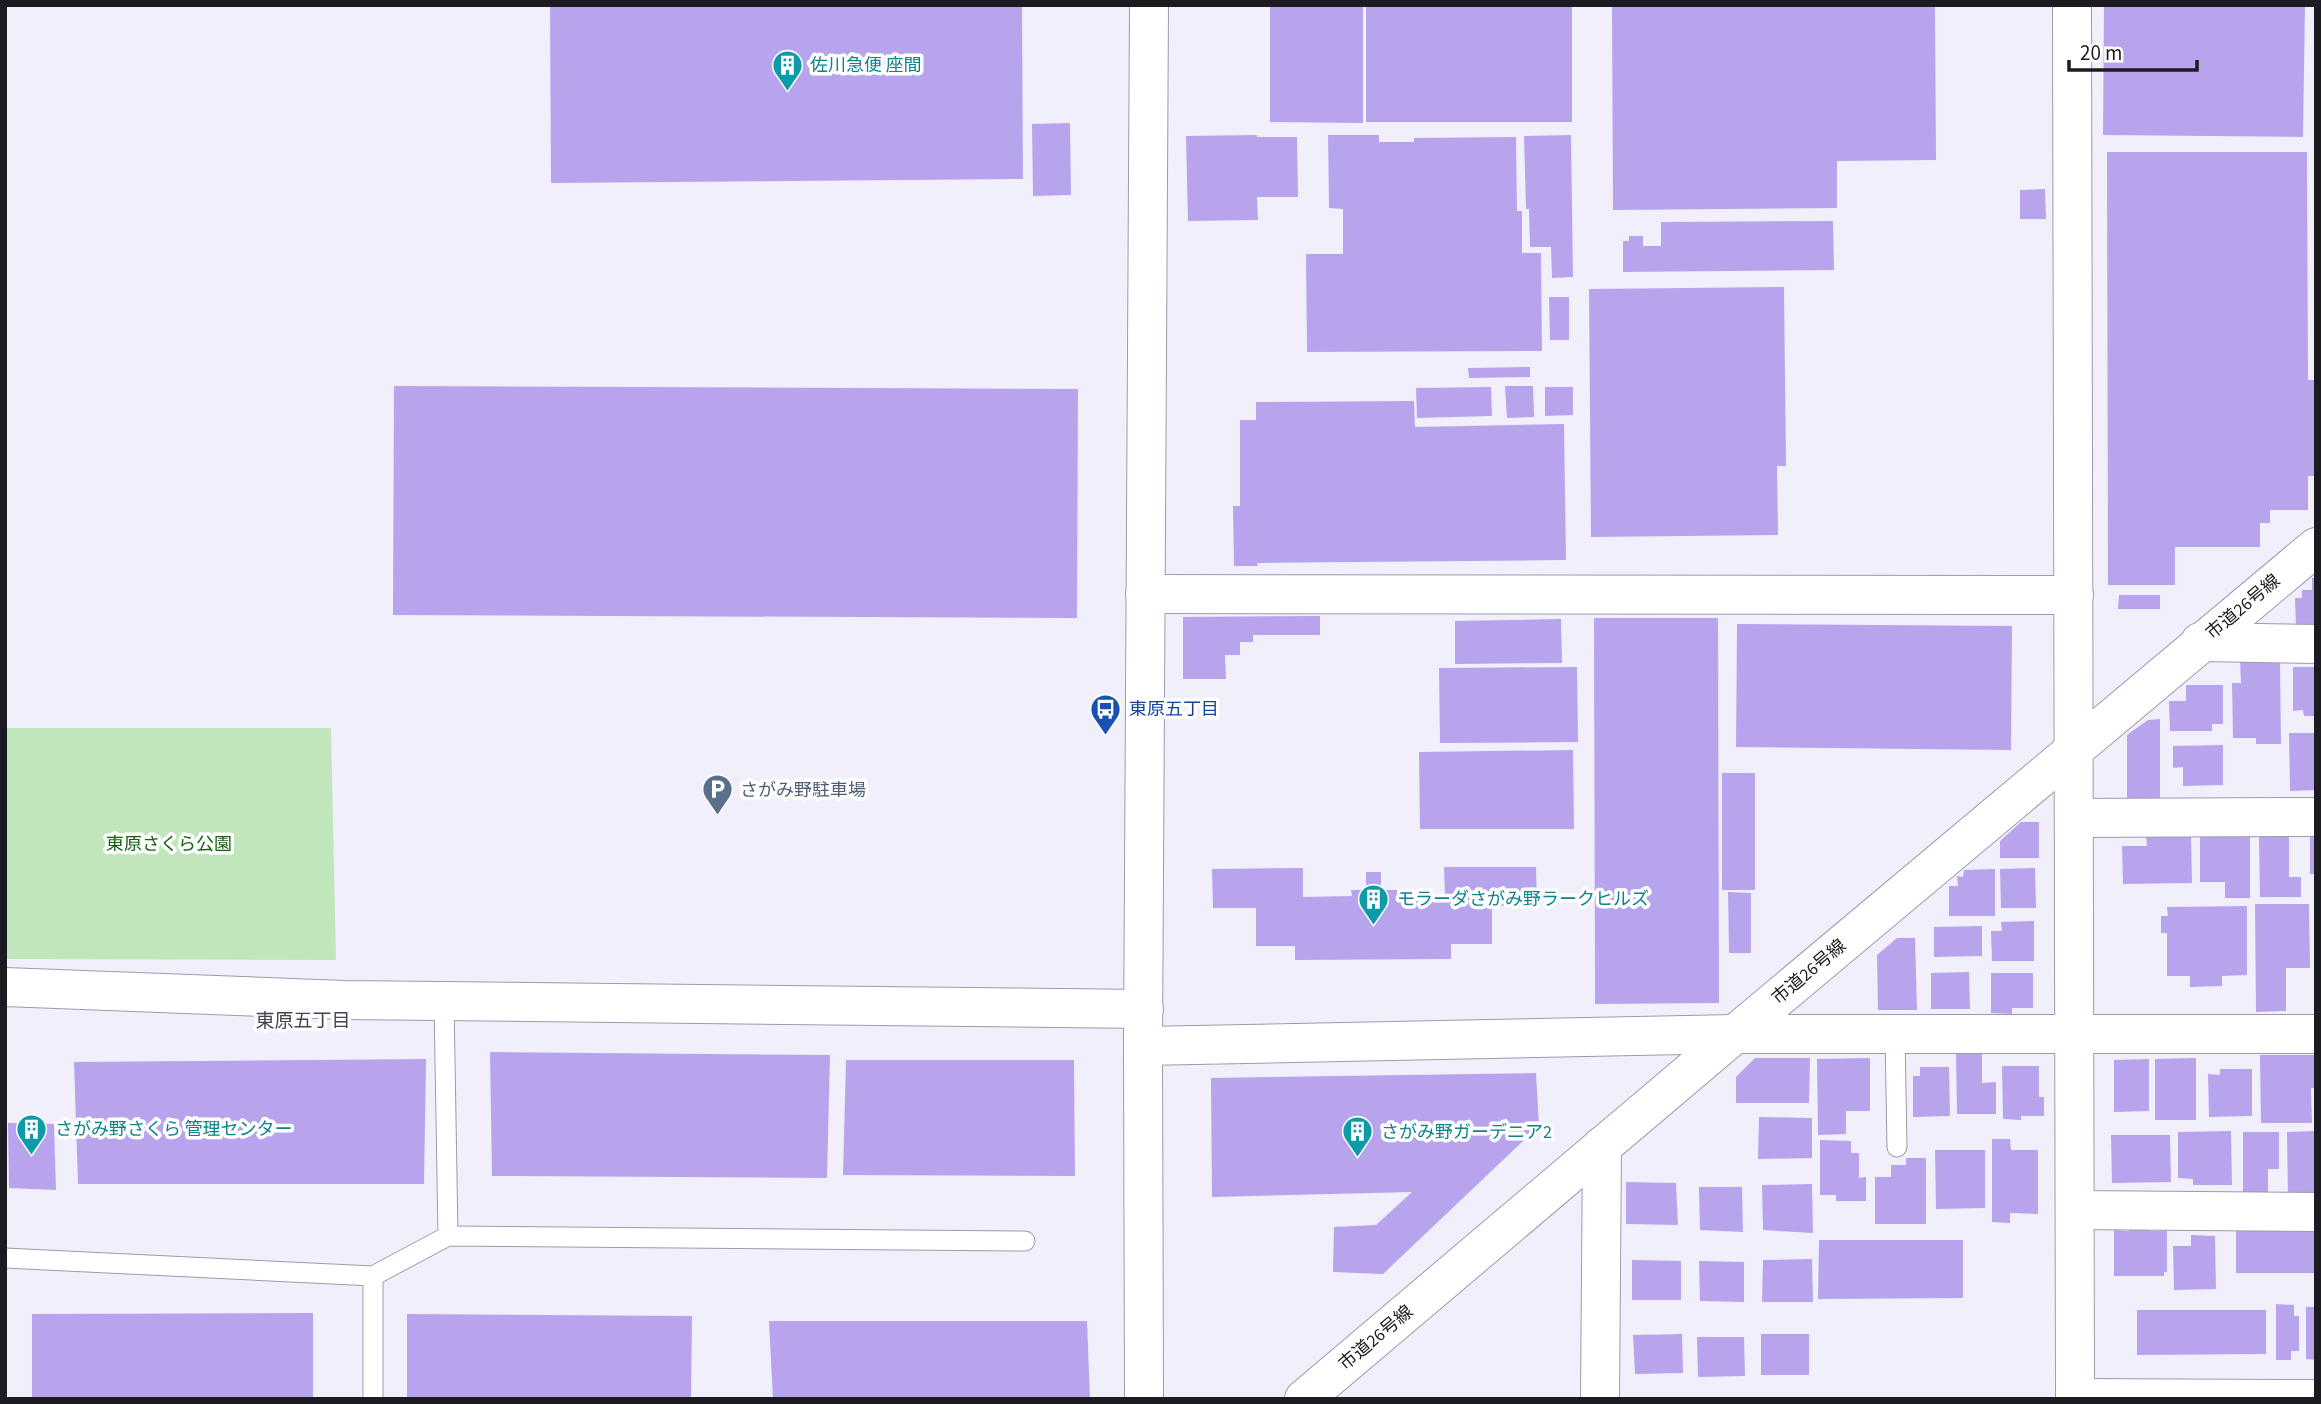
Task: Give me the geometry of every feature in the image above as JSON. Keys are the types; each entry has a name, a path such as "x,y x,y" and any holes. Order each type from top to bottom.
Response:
{"street":[{"path":"1143,1399 1149,5"},
{"path":"2072,5 2075,1398 2316,1399"},
{"name":"市道26号線","path":"1304,1399 2316,547"},
{"path":"1145,594 2074,595"},
{"path":"2200,642 2316,643"},
{"path":"2074,818 2316,817"},
{"path":"5,987 1144,1027 1735,1034 2316,1034"},
{"path":"1600,1399 1602,1146"},
{"path":"2075,1210 2316,1212"}],"lane":[{"path":"444,1001 448,1236"},
{"path":"1895,1034 1897,1147"},
{"path":"5,1258 373,1276 448,1236 1025,1241"},
{"path":"373,1276 373,1399"}],"green space":[{"name":"東原さくら公園","path":"5,728 331,728 336,960 5,959"}],"building":[{"name":"佐川急便 座間","path":"550,5 1022,5 1023,179 551,183"},
{"path":"1270,5 1363,5 1363,123 1270,122"},
{"path":"1366,5 1572,5 1572,122 1366,122"},
{"path":"1612,5 1935,5 1936,160 1837,161 1837,208 1613,210"},
{"path":"2104,5 2305,5 2303,137 2103,135"},
{"path":"1070,123 1071,195 1033,196 1032,124"},
{"path":"1328,135 1379,135 1379,142 1414,142 1414,138 1516,137 1517,211 1522,211 1522,253 1541,253 1542,351 1307,352 1306,254 1343,254 1343,209 1329,208"},
{"path":"1571,135 1573,277 1552,278 1551,247 1530,247 1524,136"},
{"path":"1186,136 1297,137 1298,197 1257,197 1258,220 1188,221"},
{"path":"2107,152 2307,152 2308,380 2316,380 2316,476 2308,476 2308,510 2270,510 2270,523 2260,523 2260,547 2175,547 2175,585 2108,585"},
{"path":"2045,189 2046,219 2020,219 2020,190"},
{"path":"1833,221 1834,270 1623,272 1623,241 1629,241 1629,236 1643,236 1643,246 1661,246 1661,222"},
{"path":"1784,287 1786,466 1777,466 1778,535 1591,537 1589,289"},
{"path":"1549,297 1569,297 1569,340 1550,340"},
{"path":"1530,367 1530,377 1469,378 1468,368"},
{"path":"394,386 1078,389 1077,618 393,615"},
{"path":"1505,386 1533,386 1534,417 1507,418"},
{"path":"1491,387 1492,416 1417,418 1416,388"},
{"path":"1545,387 1573,387 1573,415 1545,416"},
{"path":"1414,401 1415,427 1564,424 1566,560 1257,563 1258,566 1234,566 1233,506 1240,506 1240,420 1256,420 1256,402"},
{"path":"2312,578 2316,578 2316,627 2296,627 2295,598 2302,598 2302,590 2312,590"},
{"path":"2119,595 2160,595 2160,609 2118,609"},
{"path":"1320,616 1320,635 1253,635 1253,642 1240,642 1240,655 1225,655 1226,679 1183,679 1183,617"},
{"path":"1594,618 1718,618 1719,1003 1595,1004"},
{"path":"1561,619 1562,663 1455,664 1455,621"},
{"path":"1737,624 2012,626 2011,750 1736,747"},
{"path":"2240,660 2280,660 2281,744 2256,744 2256,738 2233,738 2232,683 2241,683"},
{"path":"1577,667 1578,742 1440,743 1439,668"},
{"path":"2293,667 2316,667 2316,716 2304,716 2303,710 2293,711"},
{"path":"2186,685 2223,685 2223,724 2212,724 2212,731 2170,731 2169,701 2186,701"},
{"path":"2160,719 2160,799 2127,799 2127,735 2148,720"},
{"path":"2289,733 2316,733 2316,790 2290,791"},
{"path":"2223,745 2223,785 2183,786 2183,767 2173,768 2173,746"},
{"path":"1573,750 1574,829 1420,829 1419,752"},
{"path":"1722,773 1755,773 1755,890 1722,890"},
{"path":"2021,822 2039,822 2039,858 2000,858 2000,841"},
{"path":"2250,834 2250,898 2225,898 2225,882 2200,882 2200,835"},
{"path":"2191,835 2192,883 2123,884 2122,846 2147,846 2146,836"},
{"path":"2289,836 2289,877 2301,877 2301,897 2260,897 2259,837"},
{"path":"2310,836 2316,836 2316,874 2310,874"},
{"name":"モラーダさがみ野ラークヒルズ","path":"1444,867 1536,867 1537,905 1492,906 1492,944 1451,944 1451,959 1295,960 1295,946 1256,946 1256,908 1213,908 1212,869 1303,868 1303,897 1352,896 1351,890 1366,890 1366,872 1381,872 1381,890 1400,890 1400,896 1445,895"},
{"path":"2035,868 2036,908 2001,908 2000,869"},
{"path":"1995,869 1995,916 1949,916 1949,886 1958,886 1957,876 1963,877 1964,870"},
{"path":"1728,892 1751,893 1751,953 1729,953"},
{"path":"2255,904 2309,904 2310,968 2286,968 2286,1011 2256,1012"},
{"path":"2247,906 2247,975 2222,976 2222,986 2190,987 2190,976 2167,976 2167,933 2161,933 2161,916 2168,916 2167,907"},
{"path":"2034,921 2034,961 1992,961 1991,931 2002,931 2001,922"},
{"path":"1982,926 1982,956 1934,957 1934,927"},
{"path":"1897,938 1915,938 1917,1010 1878,1010 1877,955"},
{"path":"1969,972 1970,1009 1931,1009 1931,973"},
{"path":"1991,973 2033,973 2033,1008 2012,1008 2012,1014 1991,1013"},
{"path":"490,1052 830,1055 827,1178 492,1176"},
{"path":"1956,1053 1982,1053 1982,1083 1996,1082 1996,1114 1957,1114"},
{"path":"2260,1055 2316,1055 2316,1088 2311,1088 2312,1123 2261,1123"},
{"path":"1755,1058 1810,1058 1809,1103 1736,1103 1736,1077"},
{"path":"1870,1058 1870,1111 1846,1111 1846,1134 1818,1135 1817,1059"},
{"path":"2196,1058 2196,1120 2155,1120 2155,1059"},
{"path":"426,1059 424,1184 78,1184 74,1062"},
{"path":"2149,1059 2149,1111 2114,1112 2114,1060"},
{"path":"846,1060 1074,1060 1075,1176 843,1175"},
{"path":"2002,1066 2039,1066 2039,1097 2044,1097 2044,1116 2021,1116 2021,1120 2003,1119"},
{"path":"1920,1067 1949,1067 1950,1116 1913,1117 1913,1076 1920,1076"},
{"path":"2220,1069 2252,1069 2252,1116 2209,1117 2208,1074 2220,1075"},
{"name":"さがみ野ガーデニア2","path":"1536,1073 1539,1126 1383,1274 1333,1272 1334,1227 1376,1225 1412,1192 1212,1197 1211,1078"},
{"path":"1759,1117 1812,1118 1812,1158 1758,1159"},
{"name":"さがみ野さくら 管理センター","path":"8,1123 54,1124 56,1190 9,1188"},
{"path":"2231,1131 2232,1185 2193,1185 2193,1179 2178,1178 2178,1132"},
{"path":"2316,1131 2314,1199 2288,1199 2287,1132"},
{"path":"2243,1132 2279,1132 2279,1169 2268,1169 2268,1193 2243,1194"},
{"path":"2111,1135 2170,1135 2171,1182 2112,1183"},
{"path":"1992,1139 2010,1139 2011,1150 2038,1150 2038,1214 2010,1213 2010,1223 1992,1222"},
{"path":"1820,1140 1851,1141 1851,1153 1859,1153 1859,1178 1866,1177 1866,1201 1836,1201 1836,1195 1820,1195"},
{"path":"1935,1150 1985,1150 1985,1208 1936,1209"},
{"path":"1906,1158 1926,1158 1926,1224 1875,1224 1875,1177 1891,1177 1891,1165 1906,1165"},
{"path":"1626,1182 1676,1183 1678,1225 1626,1224"},
{"path":"1812,1184 1813,1233 1763,1230 1762,1185"},
{"path":"1699,1187 1742,1187 1743,1232 1700,1230"},
{"path":"2129,1227 2150,1227 2150,1231 2167,1231 2167,1272 2164,1272 2164,1276 2114,1276 2114,1230 2129,1231"},
{"path":"2315,1230 2315,1273 2236,1273 2236,1231"},
{"path":"2191,1235 2215,1236 2216,1289 2174,1290 2173,1246 2191,1246"},
{"path":"1819,1240 1963,1240 1963,1298 1818,1299"},
{"path":"1812,1259 1813,1302 1762,1302 1763,1260"},
{"path":"1632,1260 1681,1261 1681,1300 1632,1300"},
{"path":"1699,1261 1744,1262 1744,1302 1700,1301"},
{"path":"2276,1304 2294,1305 2294,1316 2299,1316 2299,1351 2291,1351 2291,1360 2276,1360"},
{"path":"2306,1307 2316,1307 2316,1360 2306,1359"},
{"path":"2137,1310 2266,1310 2266,1354 2137,1355"},
{"path":"313,1313 313,1399 32,1399 32,1314"},
{"path":"407,1314 692,1316 691,1399 407,1399"},
{"path":"769,1321 1087,1321 1090,1399 773,1399"},
{"path":"1682,1334 1683,1373 1635,1374 1633,1335"},
{"path":"1761,1334 1809,1334 1809,1375 1761,1375"},
{"path":"1697,1337 1744,1337 1745,1376 1698,1377"}],"place":[{"name":"佐川急便 座間","path":"787,92"},
{"name":"東原五丁目","path":"1106,736"},
{"name":"さがみ野駐車場","path":"717,817"},
{"name":"モラーダさがみ野ラークヒルズ","path":"1374,926"},
{"name":"さがみ野さくら 管理センター","path":"32,1156"},
{"name":"さがみ野ガーデニア2","path":"1358,1159"}],"district":[{"name":"東原五丁目","path":"303,1021"}]}
